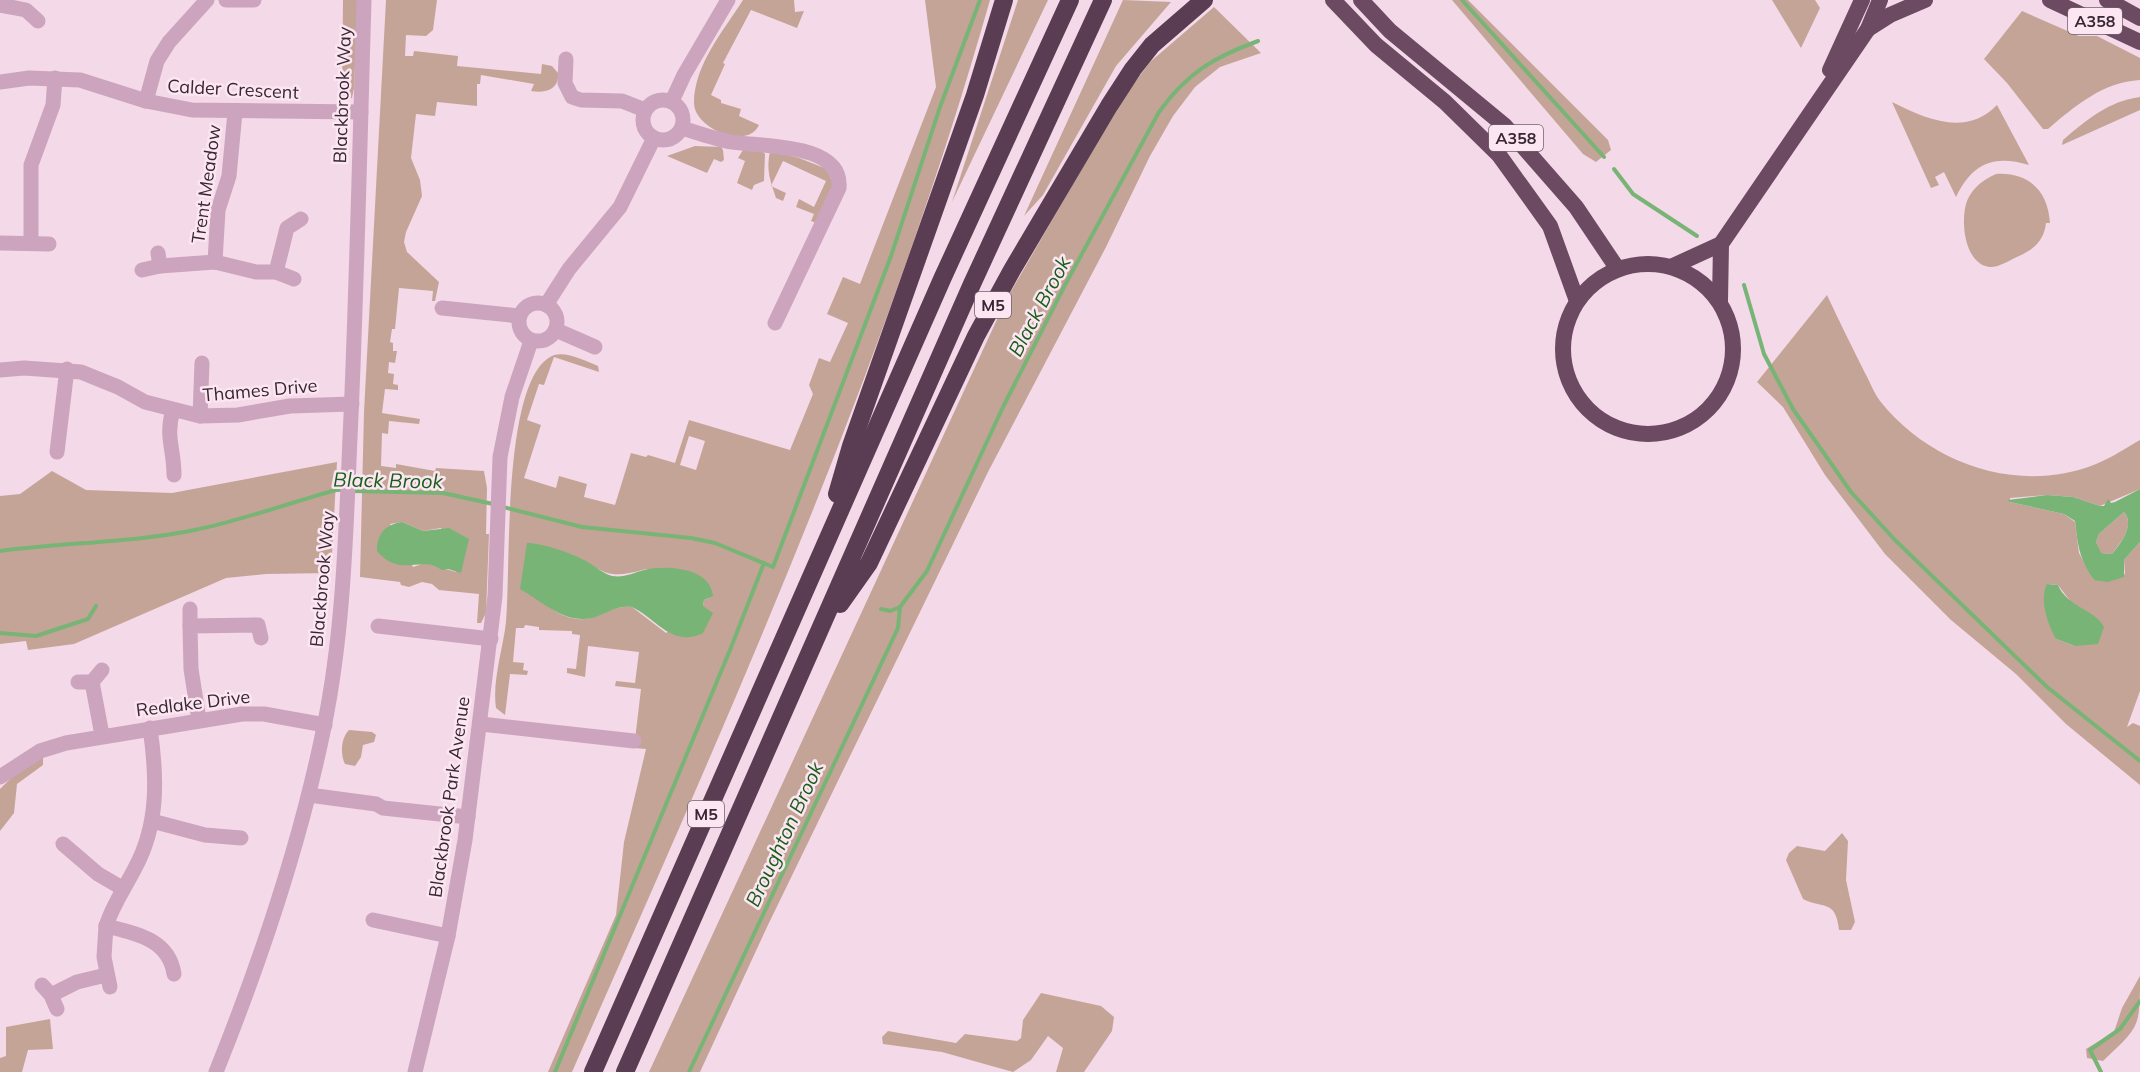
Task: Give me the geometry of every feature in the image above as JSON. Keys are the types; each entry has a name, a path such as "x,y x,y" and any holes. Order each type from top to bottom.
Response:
{"highway":[{"name":"M5","path":"820,556 851,446 975,95 1004,0"},
{"name":"M5","path":"592,1072 985,183 1070,0"},
{"name":"M5","path":"625,1072 972,284 1103,0"},
{"name":"M5","path":"818,634 869,562 976,336 1109,106 1152,45 1204,0"},
{"name":"A358","path":"1361,0 1390,31 1505,126 1576,207 1617,268"},
{"path":"1803,120 1848,35 1863,0"},
{"path":"1673,266 1721,244 1803,120 1868,29 1880,0"},
{"path":"1868,29 1890,15 1925,0"},
{"name":"A358","path":"2050,0 2140,42"},
{"name":"A358","path":"2107,0 2140,18"},
{"name":"A358","path":"1335,1 1376,45 1445,102 1499,154 1550,226 1577,301"},
{"path":"1720,302 1721,244"},
{"path":"1643,263 1673,266 1700,280 1720,302 1732,329 1734,358 1726,387 1708,411 1683,428 1654,435 1624,431 1598,418 1579,400 1567,377 1562,351 1565,325 1577,301 1594,282 1617,268 1643,263"}],"street":[{"path":"146,101 157,62 169,42 207,0"},
{"path":"226,0 254,0"},
{"name":"Blackbrook Way","path":"216,1072 257,966 296,845 325,725 344,570 352,404 364,0"},
{"path":"672,101 684,75 728,0"},
{"path":"0,5 32,10"},
{"path":"566,59 565,84 572,97 581,100 622,101 645,110"},
{"path":"32,243 31,165 53,105 55,78"},
{"name":"Calder Crescent","path":"0,82 55,78 110,88 146,101 180,109 235,112 361,112"},
{"path":"645,110 660,99 672,101 683,113 682,128 673,138 654,138"},
{"path":"645,110 644,126 654,138"},
{"name":"Trent Meadow","path":"215,262 218,210 228,176 235,112"},
{"path":"682,128 734,142 789,147 831,163 838,173 839,188 775,323"},
{"path":"546,305 569,269 620,207 654,138"},
{"path":"276,272 282,225 301,219"},
{"path":"0,243 49,244"},
{"name":"Trent Meadow","path":"142,270 159,260 215,262 256,272 276,272 294,279"},
{"path":"540,303 546,305 555,313 556,330 546,340 531,341 520,331 519,316 527,306 540,303"},
{"path":"442,308 519,316"},
{"path":"556,330 595,347"},
{"name":"Blackbrook Park Avenue","path":"415,1072 448,936 468,818 491,639 500,457 512,397 531,341"},
{"path":"53,445 67,369"},
{"name":"Thames Drive","path":"0,370 67,369 118,387 145,402 200,416 238,415 290,406 352,404"},
{"path":"197,374 200,416"},
{"path":"173,410 168,426 168,440 178,452 174,475"},
{"path":"190,609 191,669 199,720"},
{"path":"190,626 260,625"},
{"path":"378,626 491,639"},
{"path":"90,678 102,735"},
{"name":"Redlake Drive","path":"0,777 40,751 102,735 199,720 264,714 325,725"},
{"path":"481,724 634,741"},
{"path":"50,996 77,982 108,981 104,957 106,926 112,907 135,869 153,821 155,777 150,728"},
{"path":"309,795 376,804 383,808 468,818"},
{"path":"153,821 205,835 241,838"},
{"path":"63,844 98,874 122,888"},
{"path":"373,920 448,936"},
{"path":"106,926 148,938 160,946 169,957 174,974"}],"shaded area":[{"path":"343,0 358,0 354,88 352,98 342,100"},
{"path":"386,0 437,0 433,30 426,36 406,35 405,56 413,56 414,51 458,56 457,66 541,74 542,64 552,66 558,73 554,87 541,92 531,91 534,84 481,75 480,84 477,84 477,106 437,102 435,116 416,114 411,158 420,180 422,196 404,242 407,252 439,282 435,301 432,301 433,291 399,288 395,329 392,329 390,342 393,343 393,351 397,351 395,363 389,362 388,373 394,374 393,384 398,385 398,390 385,389 382,413 420,419 419,424 389,421 388,434 382,433 381,466 396,468 396,464 435,471 436,468 484,471 487,488 486,534 489,534 486,613 481,623 477,623 479,594 439,590 432,584 422,582 409,587 401,585 400,582 360,577 364,412","holes":["402,522 423,531 441,528 456,572 425,563 413,567 390,524"]},
{"path":"743,0 794,0 795,12 804,11 797,28 751,10 723,63 725,64 711,95 721,100 721,103 741,109 739,116 759,125 753,133 733,136 711,128 702,121 696,112 694,103 695,89 711,48"},
{"path":"925,0 990,0 948,138 902,274 800,543 745,676 572,1072 548,1072 616,915 624,842 646,749 634,748 641,689 615,686 616,681 635,683 639,652 588,646 585,677 567,673 567,668 576,669 580,635 572,634 572,631 539,630 539,627 525,625 524,628 516,628 513,662 524,663 523,670 528,671 527,675 510,674 505,715 496,708 497,676 506,622 509,522 516,439 524,403 535,374 550,357 561,354 598,366 599,372 554,357 544,385 539,384 527,420 541,425 524,478 556,488 559,476 587,484 584,497 615,505 631,453 646,457 648,455 675,463 689,420 790,450 813,394 809,385 819,358 830,362 848,323 827,314 843,277 860,284 936,87","holes":["689,436 705,441 696,470 680,465","566,555 611,574 631,573 646,569 709,598 704,600 703,606 666,633 632,607 618,608 588,619 564,616 536,598"]},
{"path":"1018,0 1048,0 952,202"},
{"path":"1123,0 1171,2 1116,66 1043,195 1024,216"},
{"path":"1452,0 1468,0 1608,140 1611,150 1596,162 1583,154"},
{"path":"1772,0 1815,0 1820,8 1801,48"},
{"path":"1214,7 1261,53 1220,67 1195,87 1173,116 1150,156 1106,247 988,472 767,927 700,1072 649,1072 1006,300 1121,101 1150,62"},
{"path":"2022,11 2079,36 2097,36 2140,58 2140,80 2102,90 2079,104 2048,129 2043,129 2007,83 1984,59"},
{"path":"2140,97 2140,110 2062,145 2063,140 2098,112 2129,99"},
{"path":"1892,102 1932,119 1959,123 1985,115 1997,105 2029,165 2005,161 1985,164 1969,177 1956,197 1944,172 1935,177 1939,185 1931,188"},
{"path":"695,146 721,147 724,160 721,162 714,159 707,173 667,156"},
{"path":"743,150 761,150 765,154 764,181 754,185 752,190 737,183 745,161 738,158"},
{"path":"770,151 799,158 827,169 833,184 816,223 811,221 814,214 796,207 799,199 814,207 826,181 783,161 772,185 769,169"},
{"path":"1996,174 2018,176 2035,186 2045,202 2050,223 2046,223 2041,240 2029,250 2000,265 1989,267 1974,258 1969,249 1964,219 1967,201 1972,192 1983,181"},
{"path":"772,187 786,193 783,201 776,198"},
{"path":"1827,295 1880,401 1900,423 1924,442 1950,457 1978,468 2007,474 2037,476 2067,473 2096,464 2140,440 2140,489 2100,506 2073,497 2047,495 2010,498 2010,502 2064,514 2075,522 2079,553 2094,580 2125,574 2124,560 2140,542 2140,691 2127,727 2133,723 2140,726 2140,785 2066,724 2016,674 1951,620 1885,554 1825,475 1783,407 1757,382","holes":["2048,584 2058,585 2074,606 2096,618 2075,646 2056,639"]},
{"path":"337,462 331,573 266,574 226,578 74,644 28,650 26,641 0,644 0,496 20,494 52,471 86,490 172,493"},
{"path":"2140,489 2140,542 2124,560 2124,577 2108,582 2094,580 2085,565 2078,545 2075,521 2064,514 2008,500 2047,495 2073,497 2100,506 2104,506 2108,499 2111,503","holes":["2124,512 2127,517 2126,534 2119,545 2112,554 2101,553 2096,542 2099,534"]},
{"path":"2124,512 2128,523 2123,539 2112,554 2100,553 2096,542 2099,534"},
{"path":"402,522 423,531 449,528 469,539 461,573 448,569 442,570 426,564 394,564 386,559 377,551 380,535 391,525"},
{"path":"527,543 572,554 612,576 624,576 653,568 686,570 704,579 710,586 713,596 704,600 703,606 713,613 703,633 692,637 674,635 632,607 616,609 592,618 572,618 563,615 520,589"},
{"path":"2047,584 2058,585 2068,598 2100,621 2104,627 2098,644 2075,646 2056,639 2044,604"},
{"path":"349,730 372,732 376,735 374,742 363,745 361,757 355,766 345,764 342,756 343,742"},
{"path":"43,757 43,765 17,784 14,813 0,831 0,789 15,774"},
{"path":"1842,833 1848,841 1846,880 1855,922 1851,930 1839,930 1832,909 1803,899 1786,860 1789,853 1797,846 1825,851"},
{"path":"2140,976 2138,1017 2131,1032 2103,1061 2087,1058 2086,1049 2114,1032 2122,1008"},
{"path":"1041,993 1101,1006 1114,1017 1112,1031 1084,1072 1056,1072 1063,1048 1048,1036 1031,1060 1013,1072 942,1052 883,1044 882,1037 888,1031 956,1043 965,1034 1017,1041 1021,1038 1023,1020"},
{"path":"50,1019 53,1049 28,1050 22,1072 0,1072 0,1058 6,1056 6,1027"}],"waterway":[{"path":"503,507 582,527 691,538 715,543 773,567 891,256 940,107 980,0"},
{"path":"1462,0 1604,157"},
{"name":"Black Brook","path":"881,609 890,611 900,607 927,571 1003,407 1065,285 1159,112 1169,98 1202,68 1228,53 1258,41"},
{"path":"1614,169 1633,194 1697,236"},
{"path":"1744,285 1764,354 1793,409 1851,492 1895,540 2047,687 2140,761"},
{"name":"Black Brook","path":"0,551 122,540 195,530 336,490 345,490"},
{"name":"Black Brook","path":"352,491 443,493 493,504"},
{"path":"555,1072 764,563"},
{"path":"0,633 36,636 88,619 96,606"},
{"name":"Broughton Brook","path":"689,1072 898,628 900,607"},
{"path":"2101,1072 2090,1050 2120,1029 2140,1001"}]}
